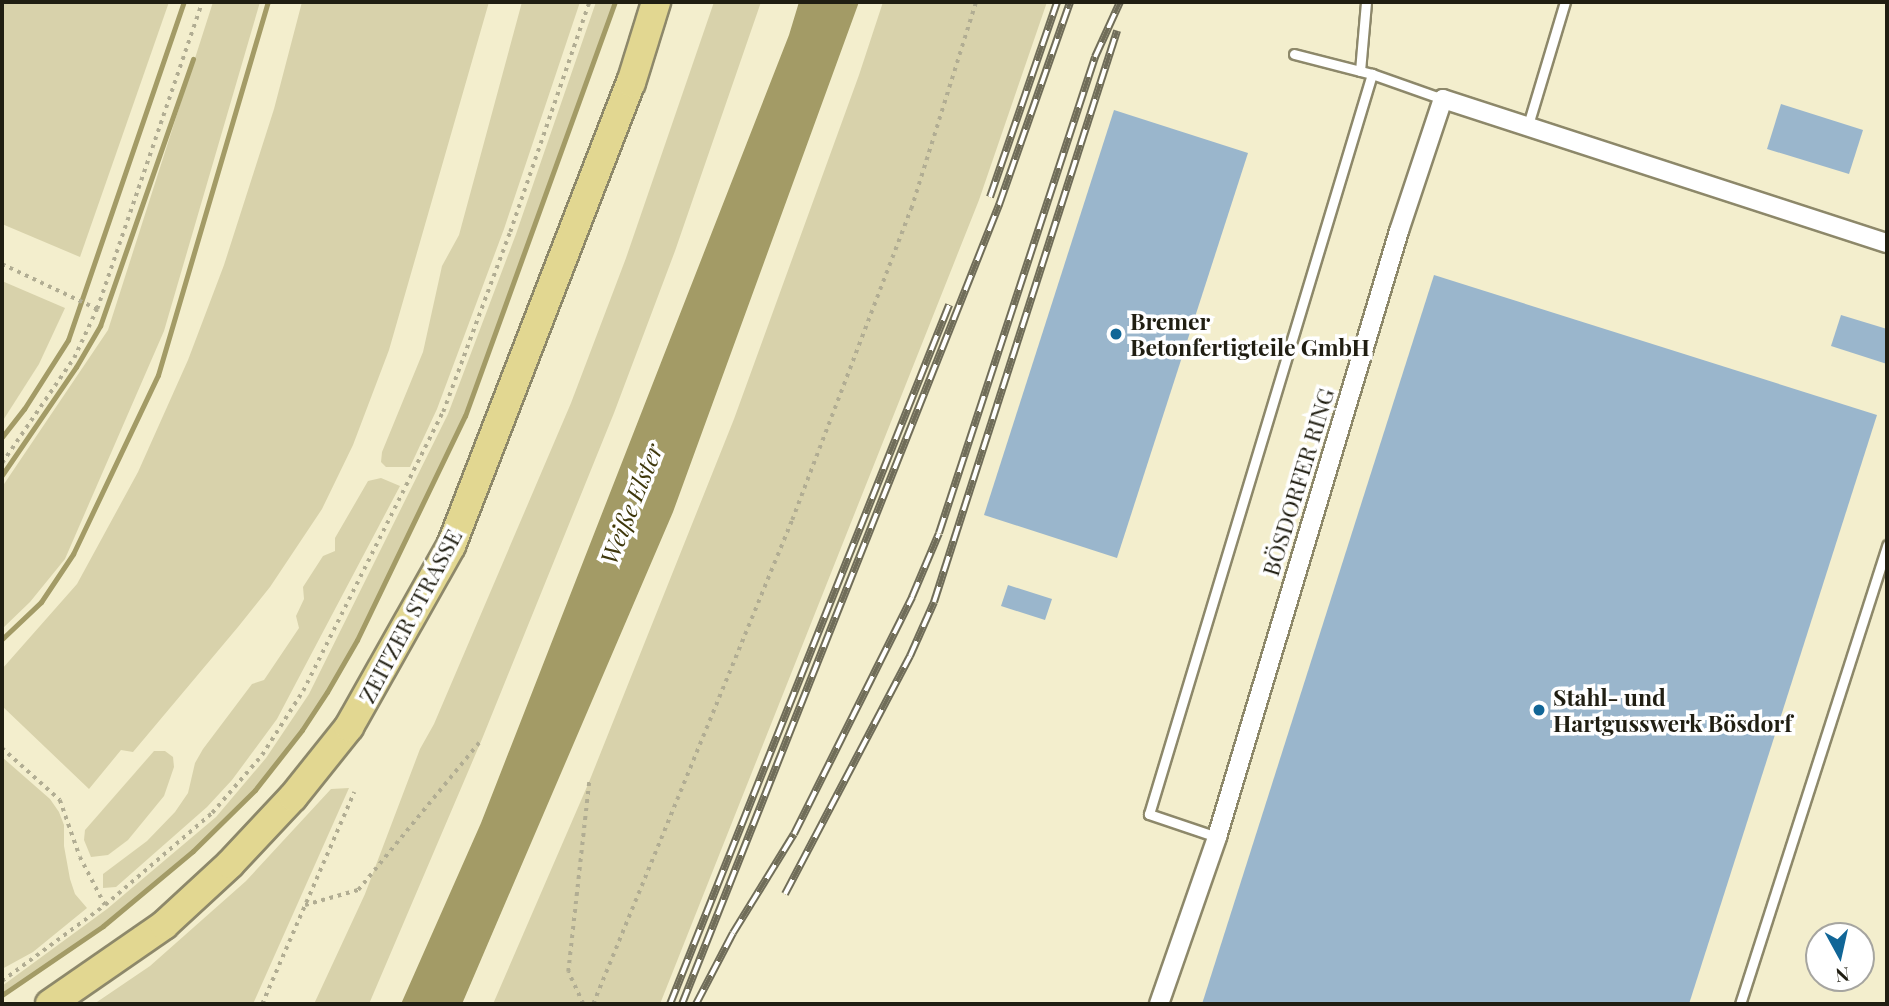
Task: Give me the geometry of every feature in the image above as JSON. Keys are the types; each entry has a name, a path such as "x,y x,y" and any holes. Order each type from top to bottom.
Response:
{"main road":[{"name":"ZEITZER STRASSE","path":"50,1004 163,925 230,864 293,797 349,727 452,546 631,83 656,2"}],"street":[{"path":"1443,99 1887,243"},
{"name":"BÖSDORFER RING","path":"1159,1004 1217,837 1395,244 1443,99"}],"lane":[{"path":"1360,71 1366,2"},
{"path":"1528,125 1565,2"},
{"path":"1294,54 1372,74 1443,99"},
{"path":"1217,837 1149,814 1372,74"},
{"path":"1740,1004 1887,545"}],"path":[{"path":"2,463 74,358 97,309 202,2"},
{"path":"2,981 105,905 185,840 239,785 262,755 303,691 443,412 510,232 589,2"},
{"path":"593,1004 802,494 911,209 976,2"},
{"path":"2,264 97,309"},
{"path":"305,905 358,890 482,739"},
{"path":"2,748 60,800 80,857 105,905"},
{"path":"583,1004 568,972 589,782"},
{"path":"262,1004 354,792"}],"shaded area":[{"path":"2,2 169,2 80,257 2,224"},
{"path":"213,2 260,2 164,331 65,559 30,602 2,629 2,487 108,330"},
{"path":"302,2 489,2 389,350 353,445 322,509 270,587 238,627 133,752 121,750 89,789 2,706 2,669 77,584 138,472 188,360 224,265 274,109"},
{"path":"522,2 580,2 504,229 437,409 410,467 386,467 381,462 382,452 423,352 442,266 459,235"},
{"path":"596,2 615,2 465,416 357,640 327,692 302,730 255,790 193,851 103,926 2,995 2,986 107,909 216,817 266,758 309,694 448,414 516,234"},
{"path":"714,2 761,2 675,251 614,413 482,739 369,1004 314,1004 365,894 420,749 434,724 571,403 626,258"},
{"path":"883,2 1047,2 979,200 660,1004 493,1004 589,782 734,419"},
{"path":"2,281 65,308 39,364 2,422"},
{"path":"381,478 400,486 277,719 232,780 207,807 116,887 103,888 103,874 147,841 175,812 188,793 195,763 203,749 252,684 264,680 299,628 296,616 304,599 303,587 323,556 335,551 335,538 368,481"},
{"path":"154,751 165,751 173,757 174,767 164,796 128,840 108,855 91,857 84,840 85,830"},
{"path":"2,757 50,799 59,812 64,825 64,846 70,879 75,894 87,908 33,952 2,969"},
{"path":"349,788 253,1004 94,1004 150,966 246,881 331,789"}],"water":[{"name":"Weiße Elster","path":"799,2 859,2 673,512 462,1004 401,1004 481,823 789,35"}],"building":[{"path":"1781,104 1863,130 1849,174 1767,149"},
{"name":"Bremer Betonfertigteile GmbH","path":"1114,110 1248,153 1117,558 984,515"},
{"name":"Stahl- und Hartgusswerk Bösdorf","path":"1434,275 1877,415 1689,1004 1202,1004"},
{"path":"1841,315 1887,329 1887,364 1831,346"},
{"path":"1008,585 1052,599 1045,620 1001,606"}],"waterway":[{"path":"2,437 24,409 68,340 184,2"},
{"path":"2,639 41,602 73,554 158,375 268,2"},
{"path":"2,995 103,926 193,851 255,790 302,730 327,692 357,640 465,416 615,2"},
{"path":"2,475 76,367 100,326 193,59"}],"railway":[{"path":"990,197 1057,2"},
{"path":"682,1004 999,205 1070,2"},
{"path":"696,1004 733,933 794,834 912,597 939,533 1095,57 1120,2"},
{"path":"785,894 910,656 934,602 1117,31"},
{"path":"670,1004 949,305"}],"place":[{"name":"Bremer Betonfertigteile GmbH","path":"1116,334"},
{"name":"Stahl- und Hartgusswerk Bösdorf","path":"1539,710"}]}
